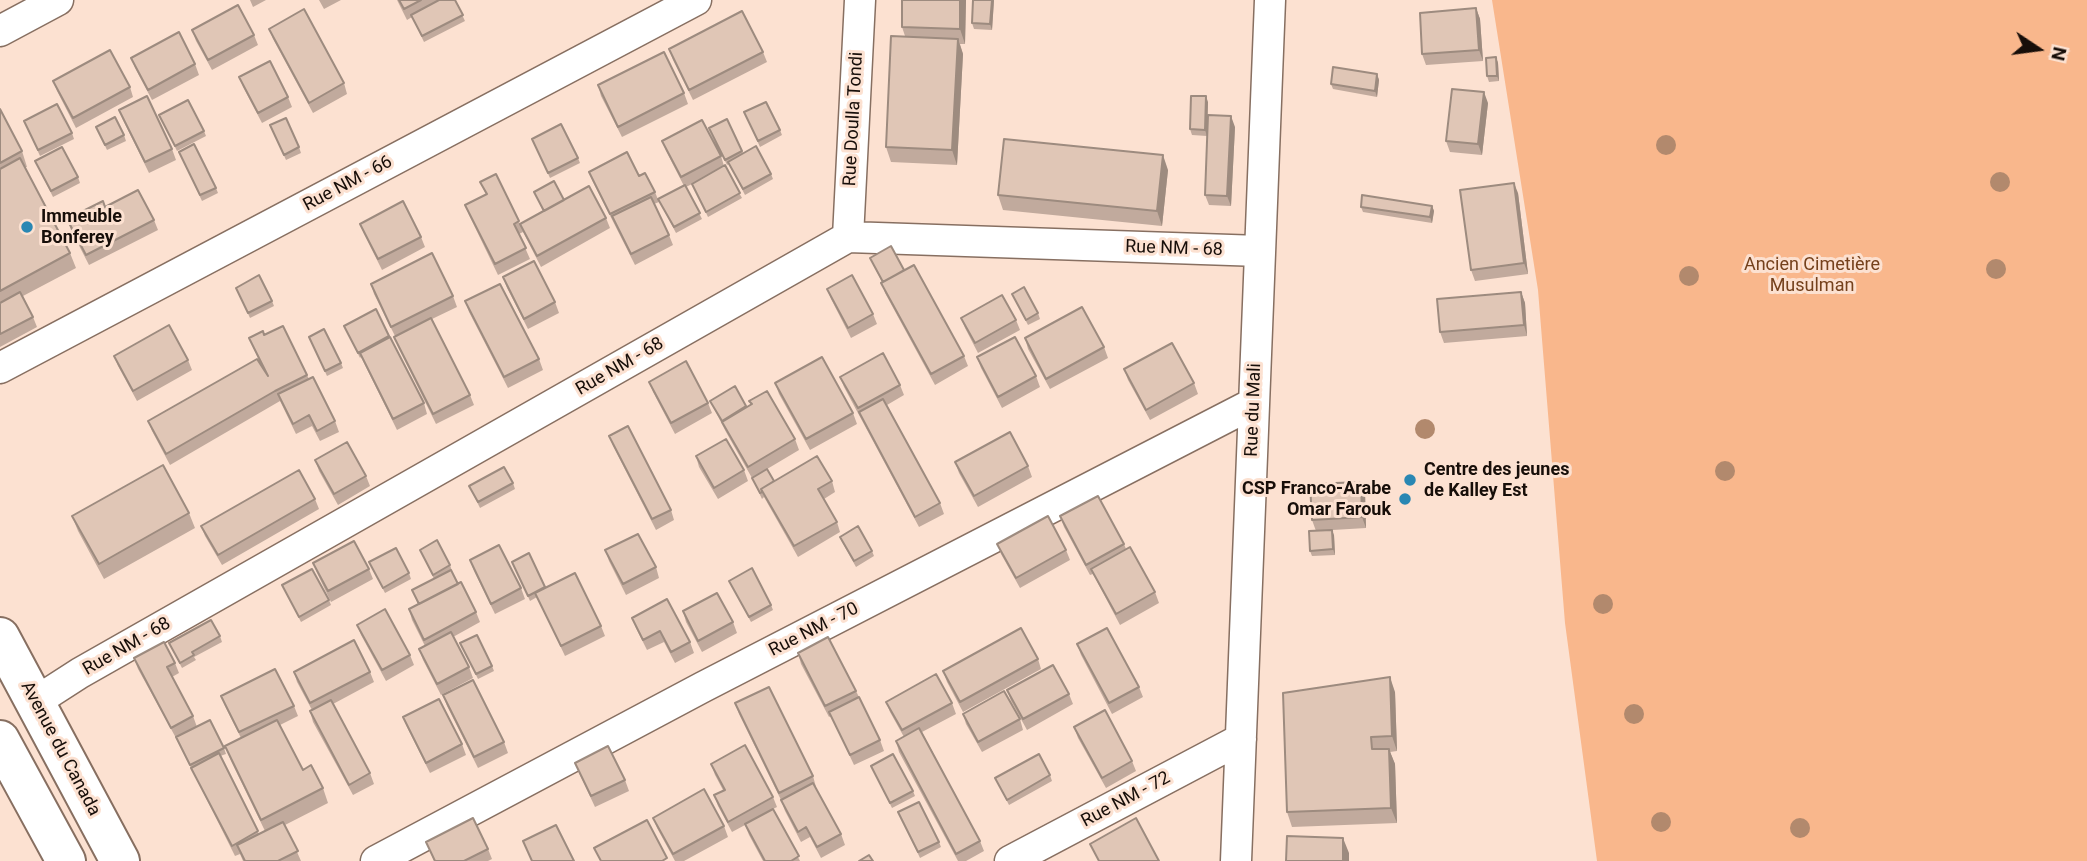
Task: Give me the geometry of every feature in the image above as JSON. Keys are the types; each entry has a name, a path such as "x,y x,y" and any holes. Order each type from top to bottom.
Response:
{"street":[{"path":"0,31 58,0"},
{"name":"Rue NM - 66","path":"0,368 696,0"},
{"name":"Rue Doulla Tondi","path":"848,237 860,0"},
{"name":"Rue du Mali","path":"1236,861 1270,0"},
{"name":"Rue NM - 68","path":"35,702 80,673 848,237 1260,251"},
{"name":"Rue NM - 70","path":"376,861 703,687 1254,403"},
{"name":"Avenue du Canada","path":"0,637 120,861"},
{"name":"Rue NM - 72","path":"1010,861 1241,739"},
{"path":"0,740 66,861"}],"green space":[{"name":"Ancien Cimetière Musulman","path":"1492,0 2087,0 2087,861 1597,861 1565,623 1538,290"}],"building":[{"path":"399,0 421,0 404,9"},
{"path":"439,0 455,0 463,15 422,36 411,15"},
{"path":"902,0 960,0 960,29 902,27"},
{"path":"973,0 992,0 990,24 972,23"},
{"path":"238,5 254,35 208,60 192,30"},
{"path":"1476,8 1479,50 1422,54 1420,13"},
{"path":"304,9 344,83 309,103 269,29"},
{"path":"742,11 763,52 689,90 669,49"},
{"path":"179,32 195,64 148,90 131,58"},
{"path":"891,36 958,39 952,150 886,147"},
{"path":"110,50 130,87 73,118 53,81"},
{"path":"664,52 684,93 618,127 598,85"},
{"path":"1496,57 1497,76 1487,76 1486,58"},
{"path":"270,61 288,97 258,113 239,77"},
{"path":"1333,67 1377,74 1375,91 1331,84"},
{"path":"1452,89 1484,92 1478,144 1446,141"},
{"path":"147,96 172,149 145,162 119,110"},
{"path":"1191,96 1206,96 1205,130 1190,129"},
{"path":"188,100 204,131 175,146 159,115"},
{"path":"766,102 780,130 758,141 744,112"},
{"path":"57,104 72,133 38,150 24,121"},
{"path":"0,109 22,151 0,163"},
{"path":"1208,115 1231,116 1227,196 1205,195"},
{"path":"115,117 124,135 105,145 96,127"},
{"path":"286,118 299,147 284,155 270,125"},
{"path":"727,119 742,151 725,160 709,128"},
{"path":"702,120 721,156 681,177 662,141"},
{"path":"561,124 578,158 548,173 532,139"},
{"path":"1004,139 1163,155 1157,211 998,195"},
{"path":"194,144 216,188 200,195 179,152"},
{"path":"756,146 771,174 743,189 728,162"},
{"path":"62,147 78,177 51,191 35,161"},
{"path":"627,152 639,176 645,173 655,192 610,214 589,172"},
{"name":"Immeuble Bonferey","path":"20,158 70,253 0,291 0,169"},
{"path":"725,165 740,193 706,212 692,184"},
{"path":"496,174 519,221 514,224 526,248 495,264 465,205 487,194 480,182"},
{"path":"554,181 564,200 544,211 534,192"},
{"path":"1514,183 1524,263 1471,270 1460,190"},
{"path":"685,185 700,213 674,227 658,199"},
{"path":"589,186 606,218 537,256 520,224"},
{"path":"138,190 154,220 86,255 67,219 103,201 105,207"},
{"path":"1362,195 1432,206 1430,217 1361,207"},
{"path":"651,197 669,235 631,254 612,216"},
{"path":"403,201 421,237 378,259 360,224"},
{"path":"891,246 904,270 883,282 870,258"},
{"path":"432,253 453,296 391,327 371,284"},
{"path":"534,261 555,302 524,319 503,277"},
{"path":"914,265 964,356 931,374 881,283"},
{"path":"259,275 272,301 248,313 236,288"},
{"path":"852,275 873,314 848,328 827,289"},
{"path":"500,284 539,359 504,377 465,301"},
{"path":"1024,287 1038,313 1026,320 1012,294"},
{"path":"20,292 33,317 0,334 0,303"},
{"path":"1521,292 1524,325 1440,332 1437,299"},
{"path":"1002,295 1016,320 975,343 961,318"},
{"path":"1082,307 1104,347 1046,379 1025,338"},
{"path":"376,309 389,336 358,353 344,326"},
{"path":"431,318 470,395 433,414 394,337"},
{"path":"169,325 188,360 133,391 114,356"},
{"path":"283,326 307,375 166,454 148,421 257,359 268,376 249,338 263,331 264,335"},
{"path":"324,329 341,363 325,371 309,337"},
{"path":"390,337 424,403 393,419 360,353"},
{"path":"1015,337 1036,376 998,397 977,357"},
{"path":"1172,343 1194,383 1146,410 1124,369"},
{"path":"883,353 900,385 858,408 840,377"},
{"path":"822,357 853,413 806,439 775,383"},
{"path":"686,361 708,403 671,423 649,382"},
{"path":"313,377 335,421 317,431 309,415 293,424 278,394"},
{"path":"735,386 746,406 722,421 710,401"},
{"path":"767,391 795,439 748,467 722,422 752,404 749,401"},
{"path":"883,399 940,503 915,517 859,412"},
{"path":"628,426 671,510 652,519 609,436"},
{"path":"1010,432 1028,466 974,496 955,462"},
{"path":"726,439 744,470 714,488 696,456"},
{"path":"347,442 366,476 334,494 315,460"},
{"path":"817,456 832,481 818,489 837,522 794,546 761,489"},
{"path":"163,465 189,513 99,564 72,516"},
{"path":"504,467 513,483 478,502 469,486"},
{"path":"767,469 774,481 761,489 760,493 752,478"},
{"path":"299,470 315,499 218,555 201,526"},
{"path":"1361,482 1362,517 1312,520 1310,484"},
{"path":"1098,496 1124,544 1086,565 1060,516"},
{"path":"1048,516 1066,550 1016,578 997,544"},
{"path":"858,526 872,551 854,561 840,537"},
{"path":"1332,530 1333,549 1310,551 1309,531"},
{"path":"638,534 656,567 623,584 605,550"},
{"path":"437,540 450,565 433,575 420,550"},
{"path":"354,541 369,569 328,591 313,563"},
{"path":"499,545 521,588 491,604 470,560"},
{"path":"1130,547 1155,592 1116,614 1091,569"},
{"path":"396,548 409,573 383,588 369,562"},
{"path":"529,553 545,587 528,596 512,562"},
{"path":"752,568 771,605 749,617 729,581"},
{"path":"312,569 329,600 299,617 282,585"},
{"path":"451,570 458,584 419,604 412,590"},
{"path":"575,573 601,626 561,646 535,593"},
{"path":"461,582 476,612 424,640 409,609"},
{"path":"717,593 733,622 698,641 683,611"},
{"path":"667,599 690,642 671,652 660,631 643,640 632,618"},
{"path":"385,609 410,655 382,670 357,625"},
{"path":"211,620 220,636 192,652 194,655 180,663 169,643"},
{"path":"1021,628 1038,659 960,702 943,671"},
{"path":"1107,628 1139,687 1109,703 1077,644"},
{"path":"451,632 469,667 437,684 419,649"},
{"path":"477,635 492,666 476,674 460,643"},
{"path":"828,637 856,691 825,706 798,653"},
{"path":"354,640 370,672 310,703 294,672"},
{"path":"164,642 175,663 167,667 193,716 171,728 134,658"},
{"path":"1053,665 1069,694 1023,719 1007,690"},
{"path":"275,669 294,706 239,732 221,696"},
{"path":"936,674 952,703 902,730 886,702"},
{"path":"1390,677 1392,736 1371,737 1372,749 1389,749 1391,808 1287,812 1283,693"},
{"path":"473,680 504,742 474,757 443,695"},
{"path":"769,687 813,776 779,793 735,703"},
{"path":"1004,691 1020,719 978,742 963,714"},
{"path":"859,697 880,740 850,755 829,712"},
{"path":"439,699 462,744 426,763 403,717"},
{"path":"331,700 370,773 349,785 310,711"},
{"path":"1105,710 1132,761 1102,778 1074,727"},
{"path":"210,720 224,748 190,765 176,737"},
{"path":"277,720 303,770 311,765 323,788 261,820 225,746"},
{"path":"919,728 980,841 956,854 896,741"},
{"path":"745,745 773,797 728,822 714,795 725,790 711,764"},
{"path":"608,746 625,780 591,796 575,763"},
{"path":"219,753 258,831 232,846 191,768"},
{"path":"893,754 913,791 890,803 871,766"},
{"path":"1039,754 1050,775 1007,800 995,778"},
{"path":"813,783 841,834 817,847 806,827 798,832 781,800"},
{"path":"704,789 724,826 673,854 653,818"},
{"path":"919,802 939,842 918,852 898,812"},
{"path":"773,809 799,856 791,861 765,861 745,824"},
{"path":"473,818 488,849 464,861 435,861 426,842"},
{"path":"1136,818 1159,861 1099,861 1090,844"},
{"path":"647,820 667,858 662,861 601,861 594,848"},
{"path":"283,822 298,851 278,861 245,861 237,845"},
{"path":"556,825 574,861 532,861 523,841"},
{"path":"1287,836 1343,838 1343,861 1286,861"},
{"path":"869,855 873,861 859,861"}],"place":[{"name":"Immeuble Bonferey","path":"27,227"},
{"name":"Centre des jeunes de Kalley Est","path":"1410,480"},
{"name":"CSP Franco-Arabe Omar Farouk","path":"1405,499"}]}
